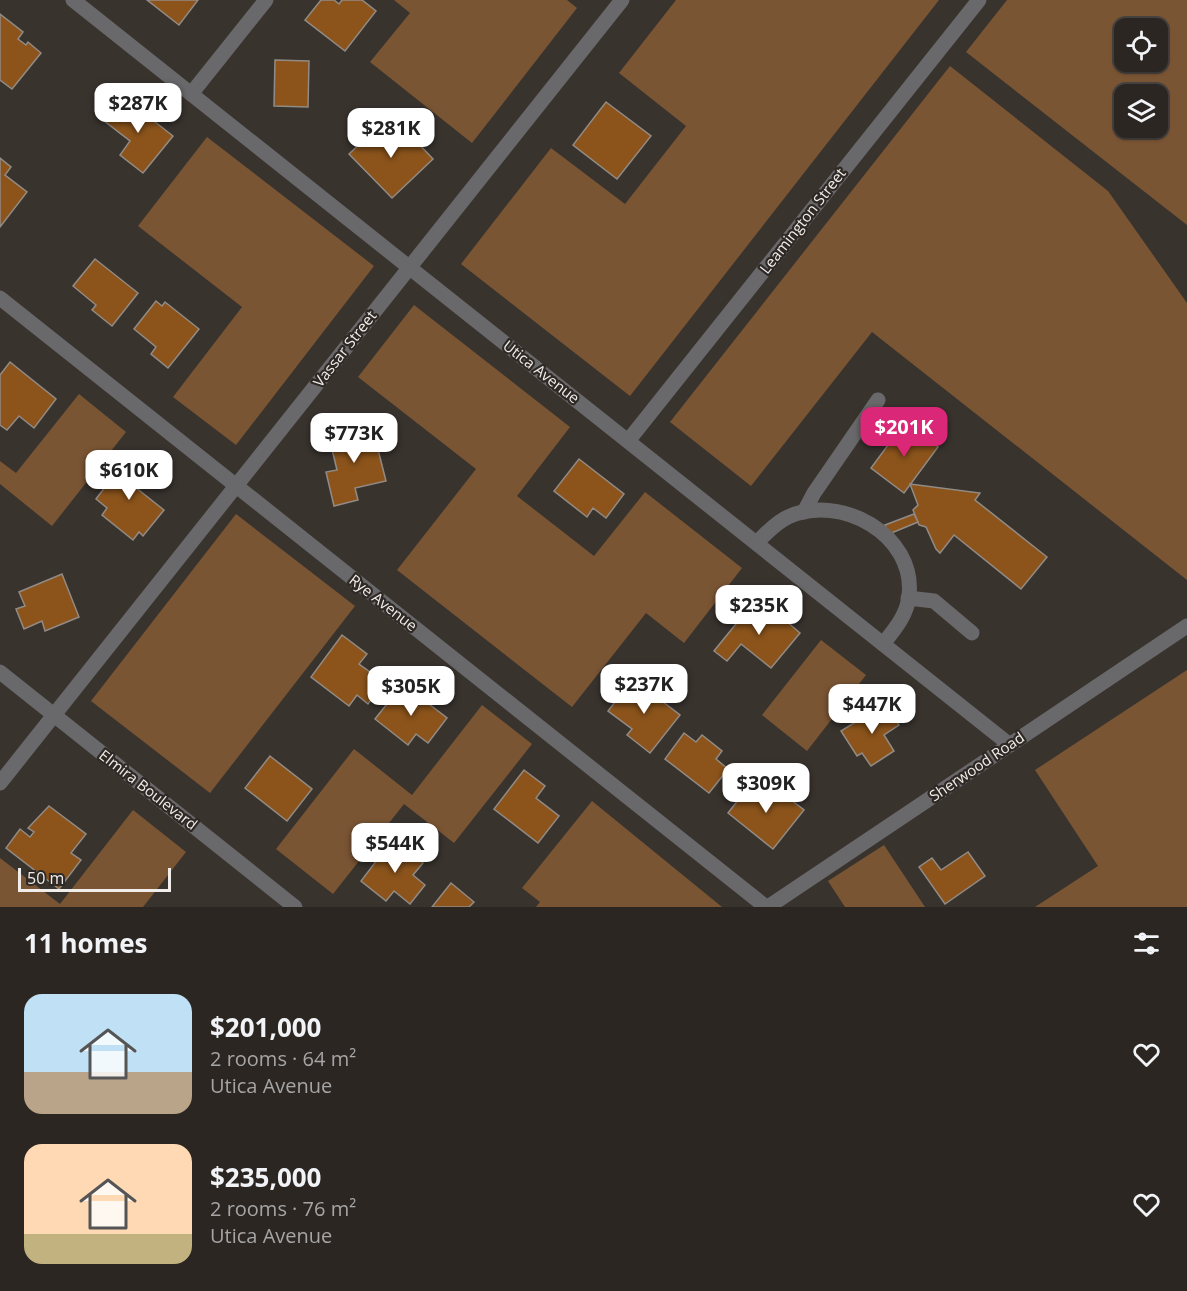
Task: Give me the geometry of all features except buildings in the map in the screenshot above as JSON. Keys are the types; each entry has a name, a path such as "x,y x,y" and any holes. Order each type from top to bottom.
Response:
{"street":[{"name":"Utica Avenue","path":"73,0 1010,745"},
{"path":"191,94 266,0"},
{"name":"Vassar Street","path":"0,783 622,0"},
{"name":"Leamington Street","path":"628,441 979,0"},
{"name":"Rye Avenue","path":"0,298 767,907"},
{"path":"804,512 814,493 878,400"},
{"path":"756,543 786,518 804,512 834,512 854,516 878,528 888,537 904,563 909,581 908,598 898,626 883,644"},
{"path":"908,598 934,601 972,633"},
{"name":"Sherwood Road","path":"767,907 1187,626"},
{"name":"Elmira Boulevard","path":"0,672 295,907"}],"shaded area":[{"path":"394,0 567,0 577,8 472,143 370,62 410,13"},
{"path":"676,0 939,0 630,396 461,264 551,148 625,204 686,126 619,73"},
{"path":"1007,0 1187,0 1187,225 966,52"},
{"path":"950,66 1108,191 1187,303 1187,580 872,332 751,486 670,422"},
{"path":"207,137 374,266 236,445 173,397 242,307 138,226"},
{"path":"414,305 570,427 517,496 594,556 645,492 742,568 684,643 646,613 572,707 397,570 476,469 358,377"},
{"path":"79,394 126,432 52,526 0,484 0,461 16,473"},
{"path":"236,514 355,606 210,793 91,701"},
{"path":"821,640 866,675 807,751 762,715"},
{"path":"1187,670 1187,907 1035,907 1098,866 1035,770"},
{"path":"482,705 532,744 454,843 404,804 333,894 276,849 354,749 412,795"},
{"path":"592,801 722,907 536,907 540,902 522,888"},
{"path":"133,810 186,852 143,907 0,907 0,858 60,904"},
{"path":"884,845 925,907 845,907 828,881"}]}
